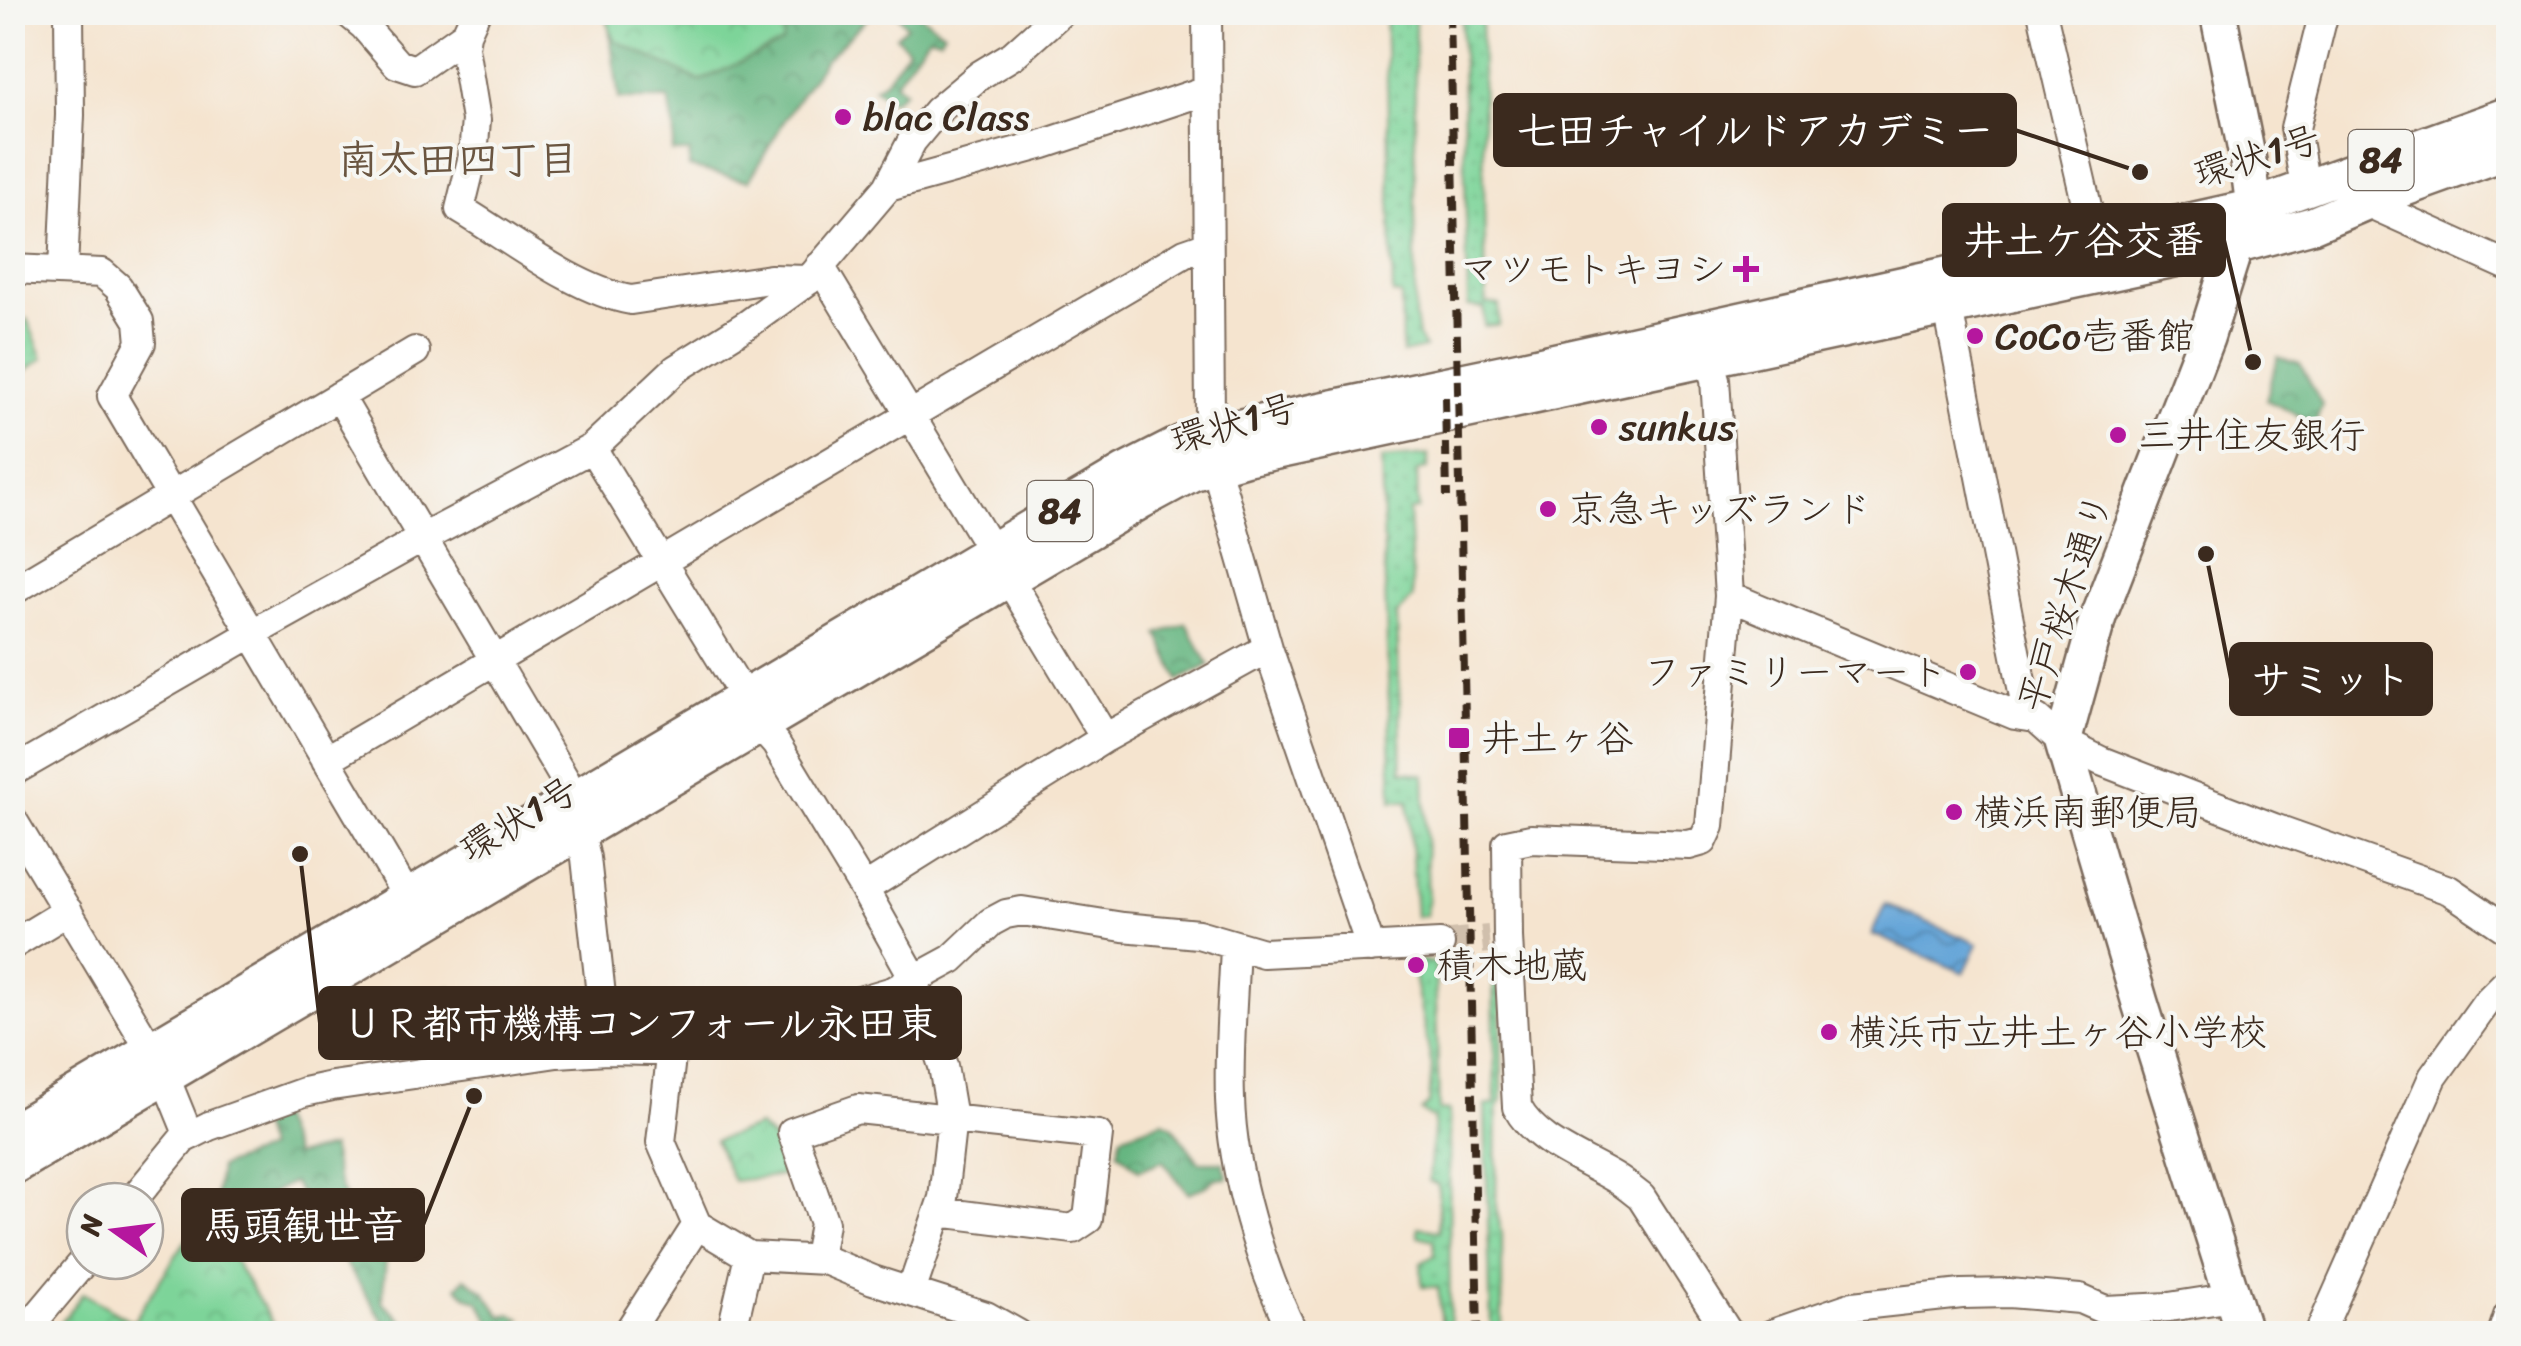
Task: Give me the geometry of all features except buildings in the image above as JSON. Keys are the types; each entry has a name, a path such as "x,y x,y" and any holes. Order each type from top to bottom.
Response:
{"main road":[{"path":"2196,12 2244,209"},
{"path":"2218,12 2248,160 2244,209"},
{"name":"環状1号","path":"12,1132 157,1063 1001,565 1192,473 1214,449 1516,370 2244,209 2508,115"},
{"name":"環状1号","path":"1214,449 1708,358 2234,246 2312,225 2508,151"},
{"name":"平戸桜木通り","path":"2244,209 2206,338 2098,617 2063,742 2244,1334"},
{"name":"環状1号","path":"12,1168 157,1063"}],"street":[{"path":"63,270 70,12"},
{"path":"348,12 397,64 414,70 471,24"},
{"path":"12,772 251,634 592,448 676,369 748,324 814,273 888,187 912,142 936,111 980,75 1013,55 1062,12"},
{"path":"1208,12 1208,245 1214,449 1268,648 1371,948"},
{"path":"2042,12 2095,241"},
{"path":"2305,188 2294,128 2324,12"},
{"path":"471,24 464,48 476,120 473,156 460,209 564,274 612,297 631,300 814,273"},
{"path":"888,187 1044,144 1207,90"},
{"path":"2366,202 2508,266"},
{"path":"326,760 1185,253 1208,245"},
{"path":"12,269 102,272 118,287 139,320 141,342 112,396 416,911"},
{"path":"814,273 910,416 1105,738"},
{"path":"1948,308 2028,717"},
{"path":"12,591 415,351"},
{"path":"1708,358 1715,379 1729,596 1710,826 1702,841 1689,844 1532,840 1507,844 1498,938 1516,1107 1534,1130 1620,1181 1641,1198 1729,1334"},
{"path":"339,396 565,780 586,858 607,1050"},
{"path":"592,448 776,744 914,978 943,1066 952,1118 939,1212 910,1292"},
{"path":"1729,596 2015,715 2036,718 2063,742 2101,761 2449,890 2508,930"},
{"path":"864,889 1105,738 1268,648"},
{"path":"12,820 157,1063 189,1136"},
{"path":"12,945 68,911"},
{"path":"148,1181 183,1139 304,1092 558,1053 672,1049 734,1042 894,990 952,959 991,922 1022,911 1198,934 1263,954 1440,944"},
{"path":"1235,946 1230,1102 1236,1154 1244,1195 1276,1296 1294,1334"},
{"path":"2320,1334 2433,1077 2486,1003 2508,981"},
{"path":"672,1049 662,1142 697,1225 749,1256 826,1260 874,1280 986,1316 1018,1334"},
{"path":"818,1260 824,1224 792,1132 858,1108 1098,1135 1088,1219 1073,1228 939,1212"},
{"path":"627,1334 697,1225"},
{"path":"731,1334 749,1256"},
{"path":"23,1334 67,1281"},
{"path":"1772,1334 1853,1306 1962,1294 2080,1299 2102,1322 2232,1297"},
{"path":"2502,1334 2508,1316"}],"green space":[{"path":"605,12 790,13 782,43 700,81 614,40"},
{"path":"607,13 873,13 825,60 749,181 689,167 690,152 672,152 675,134 669,99 619,99"},
{"path":"903,13 917,13 944,32 940,39 929,36 895,83 905,91 892,101 874,88 885,81 908,49 896,36 907,26 899,17"},
{"path":"1385,13 1415,13 1415,317 1425,348 1402,353 1401,295 1393,294"},
{"path":"1461,13 1481,13 1486,303 1499,305 1499,325 1484,326 1484,308 1468,306"},
{"path":"27,319 43,358 13,380 13,326"},
{"path":"2278,357 2300,364 2322,405 2315,423 2266,400"},
{"path":"1428,455 1428,469 1417,471 1418,509 1409,510 1413,598 1397,615 1402,771 1424,775 1428,899 1426,916 1416,917 1408,801 1392,801 1381,459"},
{"path":"1186,623 1209,665 1179,680 1158,634"},
{"path":"1420,960 1435,963 1439,1110 1449,1111 1450,1324 1442,1325 1438,1287 1422,1287 1421,1263 1435,1255 1434,1240 1418,1236 1418,1227 1439,1231 1438,1185 1429,1181 1434,1119 1421,1111 1429,1104 1432,1067 1414,976"},
{"path":"1501,961 1502,1100 1497,1110 1496,1207 1502,1234 1502,1333 1491,1333 1485,1106 1495,1104 1493,963"},
{"path":"451,987 486,1050 446,1053 446,1032 460,1023 444,991"},
{"path":"279,1117 294,1156 331,1148 344,1196 386,1261 382,1302 402,1320 405,1333 391,1333 293,1182 241,1209 236,1232 215,1203 220,1167 267,1149 260,1124"},
{"path":"1163,1121 1173,1127 1199,1162 1223,1162 1228,1178 1214,1179 1188,1193 1163,1161 1139,1170 1118,1152 1121,1136"},
{"path":"759,1126 781,1147 786,1175 733,1181 715,1141"},
{"path":"204,1212 276,1328 273,1333 53,1333 83,1293 133,1322 159,1281 165,1281 165,1272"},
{"path":"465,1278 485,1292 501,1316 510,1314 521,1319 504,1333 479,1333 492,1324 479,1302 457,1287"}],"water":[{"path":"1885,904 1978,944 1964,973 1872,934"}],"tunnel":[{"path":"1440,944 1489,939"}],"railway":[{"path":"1450,12 1478,1334"},
{"path":"1445,397 1447,497"}],"place":[{"name":"blac Class","path":"843,117"},
{"name":"七田チャイルドアカデミー","path":"2140,172"},
{"name":"マツモトキヨシ","path":"1746,269"},
{"name":"CoCo壱番館","path":"1975,336"},
{"name":"井土ケ谷交番","path":"2253,362"},
{"name":"sunkus","path":"1599,427"},
{"name":"三井住友銀行","path":"2118,435"},
{"name":"京急キッズランド","path":"1548,509"},
{"name":"サミット","path":"2206,554"},
{"name":"ファミリーマート","path":"1968,672"},
{"name":"井土ヶ谷","path":"1459,738"},
{"name":"横浜南郵便局","path":"1954,812"},
{"name":"ＵＲ都市機構コンフォール永田東","path":"300,854"},
{"name":"積木地蔵","path":"1416,965"},
{"name":"横浜市立井土ヶ谷小学校","path":"1829,1032"},
{"name":"馬頭観世音","path":"474,1096"}],"district":[{"name":"南太田四丁目","path":"458,159"}]}
